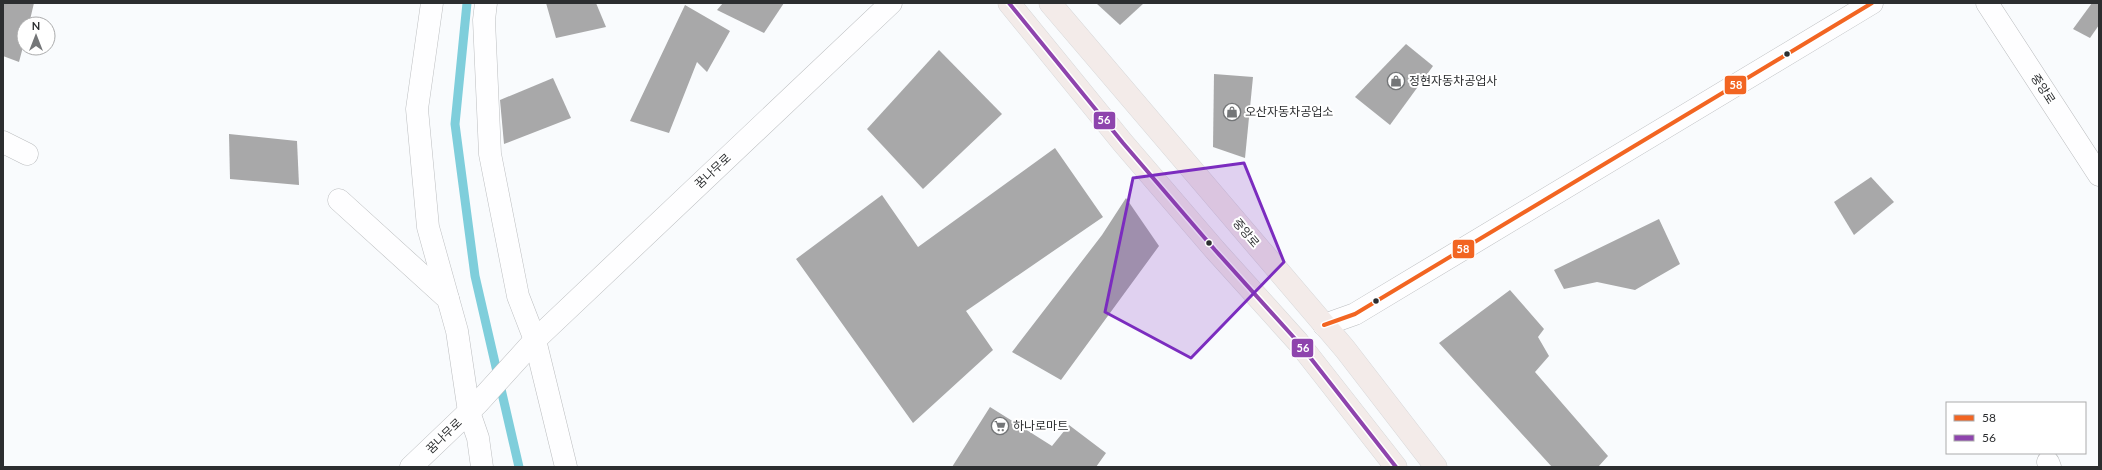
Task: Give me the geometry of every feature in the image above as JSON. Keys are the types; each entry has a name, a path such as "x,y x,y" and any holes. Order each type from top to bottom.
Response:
{"main road":[{"path":"1009,3 1123,144 1215,250 1303,347 1396,467"},
{"name":"중앙로","path":"1050,3 1324,325 1436,467"}],"street":[{"path":"432,3 417,110 428,227 457,331 473,408 482,467"},
{"path":"486,3 484,20 490,154 518,296 535,340 566,467"},
{"name":"꿈나무로","path":"411,467 473,408 535,340 891,3"},
{"path":"1324,325 1355,314 1872,3"},
{"name":"중앙로","path":"1987,3 2099,175"},
{"path":"3,142 27,154"},
{"path":"339,200 448,299"}],"highlighted area":[{"path":"1244,163 1284,262 1191,358 1105,312 1133,178"}],"building":[{"path":"3,3 34,3 31,16 16,16 16,56 21,56 19,62 3,56"},
{"path":"546,3 596,3 606,27 556,38"},
{"path":"723,3 784,3 764,33 717,10"},
{"path":"1096,3 1144,3 1120,25"},
{"path":"2092,3 2099,3 2099,25 2090,38 2073,29"},
{"path":"685,5 730,31 707,72 697,62 669,133 630,121"},
{"name":"정현자동차공업사","path":"1406,44 1433,66 1390,125 1355,97"},
{"path":"939,50 1002,114 923,189 867,129"},
{"name":"오산자동차공업소","path":"1214,74 1253,77 1245,158 1213,147"},
{"path":"553,78 571,118 504,144 500,100"},
{"path":"229,134 297,141 299,185 230,179"},
{"path":"1055,148 1103,217 966,311 993,350 913,423 796,259 882,195 918,247"},
{"path":"1871,177 1894,202 1854,235 1834,202"},
{"path":"1126,198 1159,246 1061,380 1012,352 1102,235"},
{"path":"1659,219 1680,264 1635,290 1597,282 1564,289 1554,270"},
{"path":"1510,290 1544,329 1538,337 1549,356 1535,372 1608,456 1598,467 1552,467 1439,343"},
{"name":"하나로마트","path":"990,407 1052,446 1069,425 1106,453 1096,467 952,467"}],"waterway":[{"path":"467,3 455,124 475,276 519,467"}],"transit line":[{"name":"56","path":"1009,3 1123,143 1215,250 1298,342 1396,467"},
{"name":"58","path":"1324,325 1355,314 1872,3"}],"place":[{"name":"정현자동차공업사","path":"1396,81"},
{"name":"오산자동차공업소","path":"1232,112"},
{"name":"하나로마트","path":"1000,426"}]}
